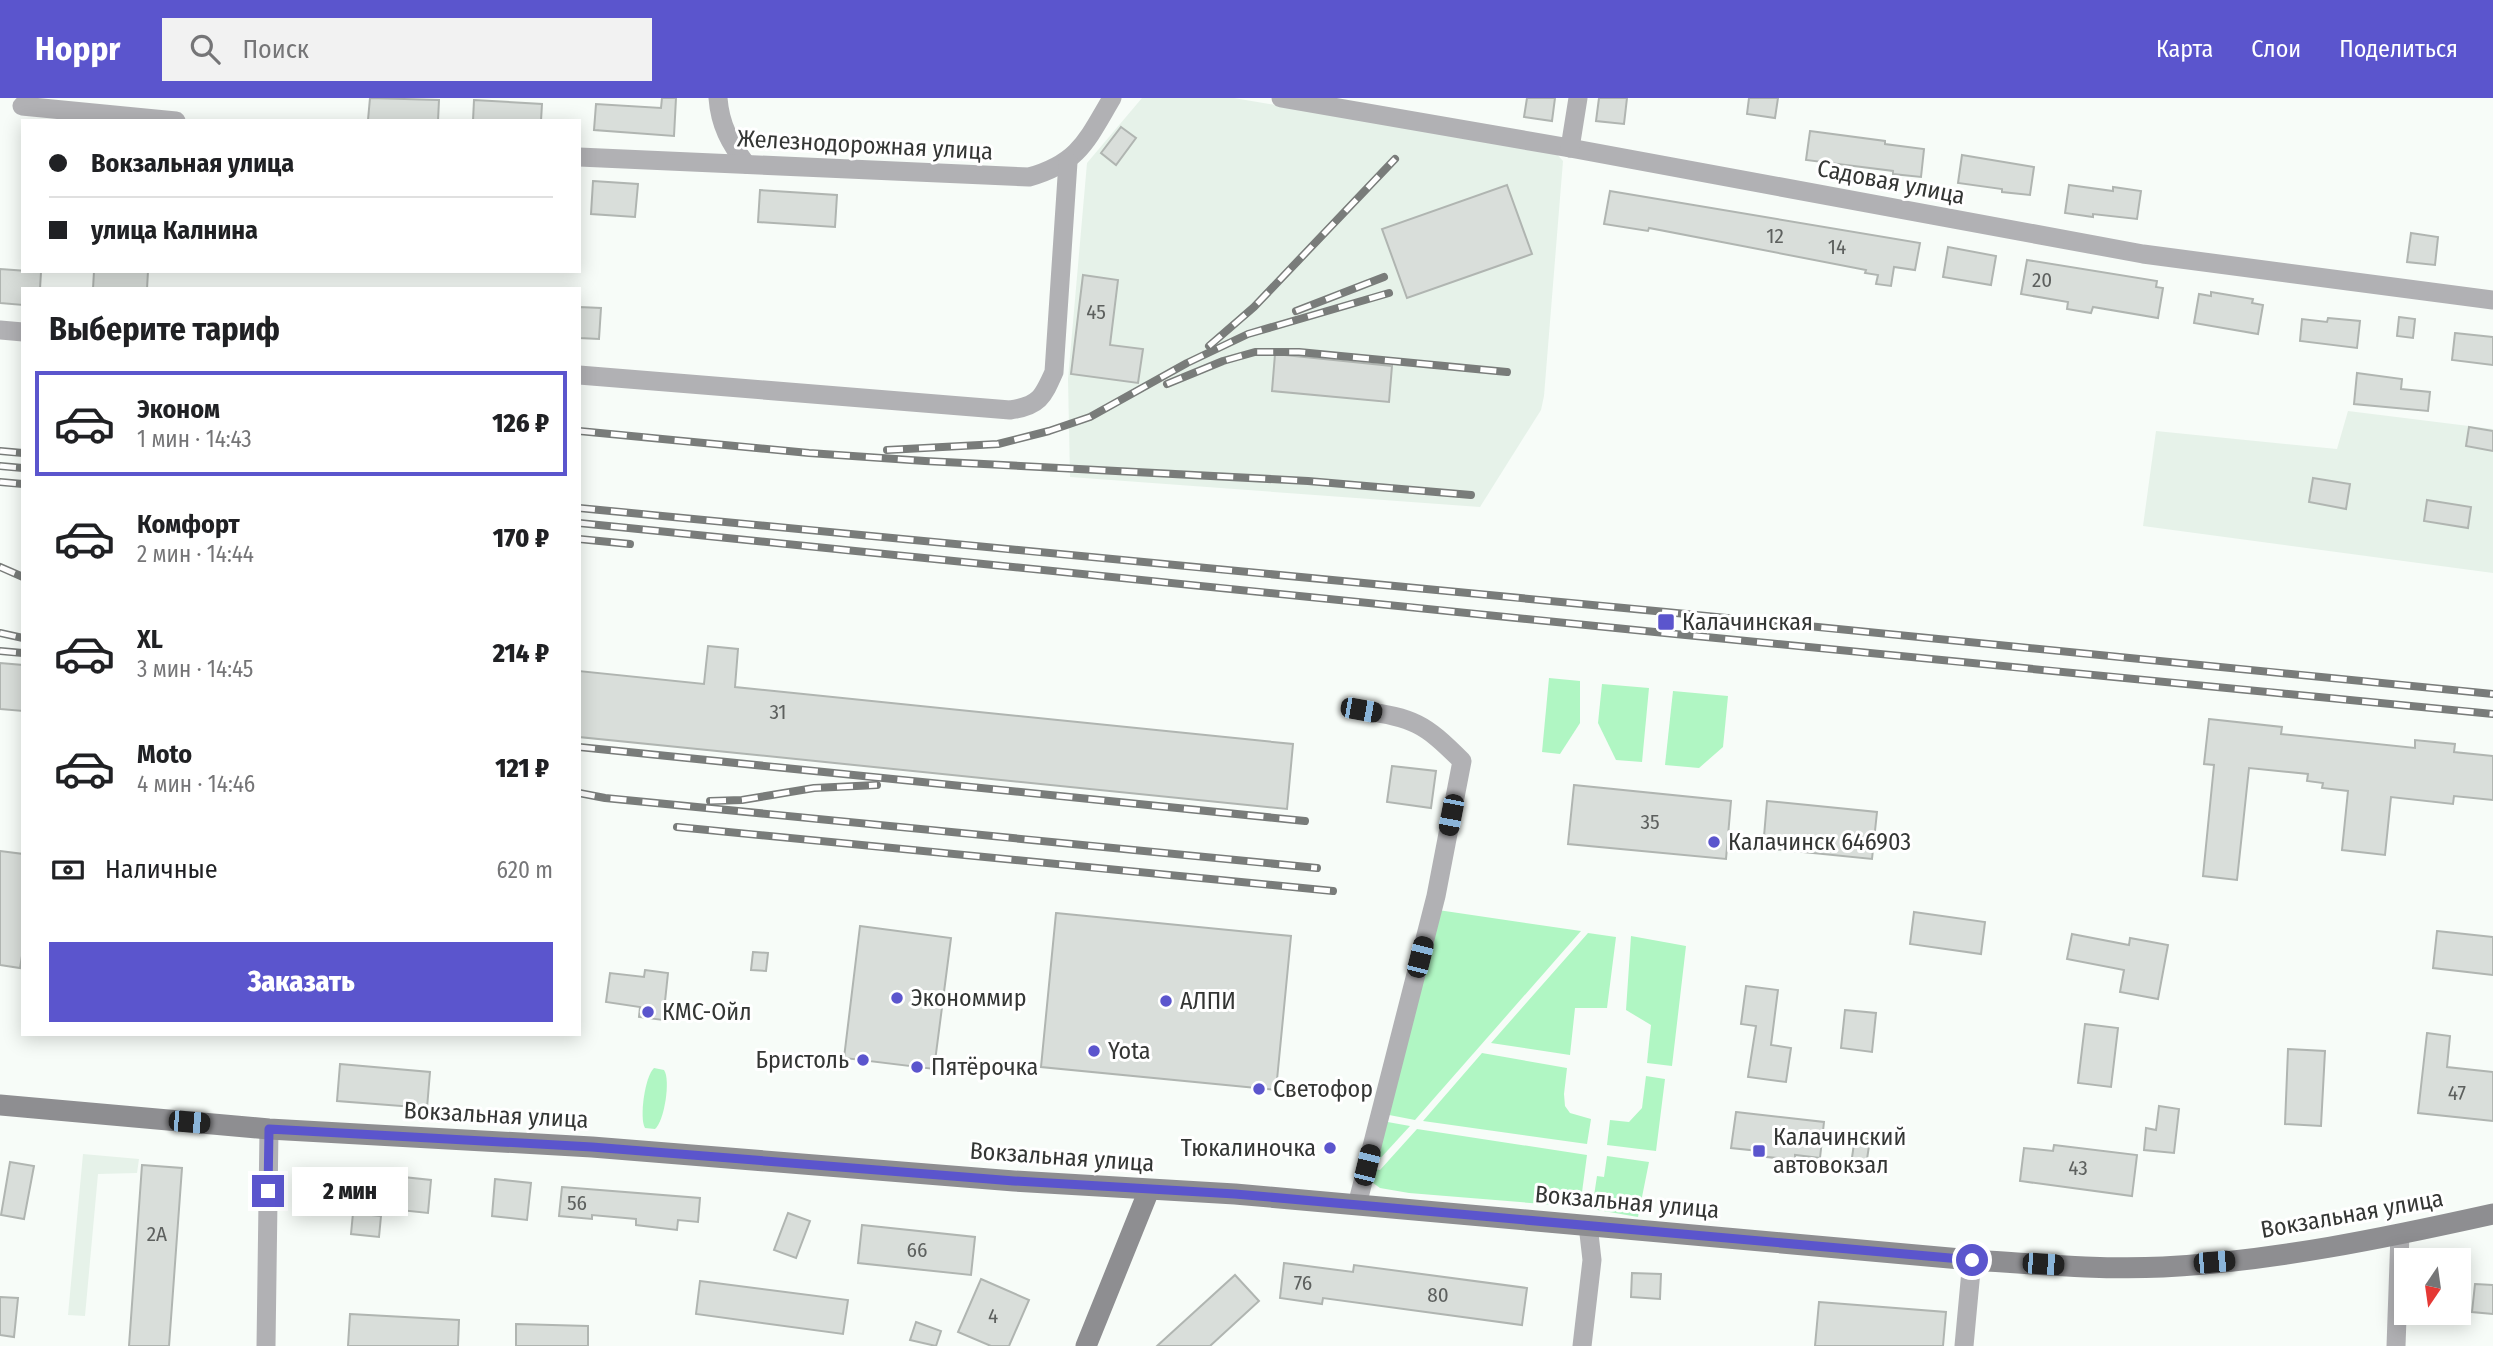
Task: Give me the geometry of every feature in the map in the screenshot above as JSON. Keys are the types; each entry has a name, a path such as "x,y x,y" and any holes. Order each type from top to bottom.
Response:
{"main road":[{"name":"Вокзальная улица","path":"0,1105 269,1129 694,1154 1357,1205 1972,1260 2088,1267 2163,1267 2303,1251 2493,1214"},
{"path":"1086,1346 1149,1190"}],"street":[{"path":"718,98 719,116 729,142 746,164"},
{"name":"Железнодорожная улица","path":"581,157 1029,177 1052,171 1068,162 1086,141 1112,98"},
{"name":"Садовая улица","path":"1281,98 1570,148 2143,254 2493,300"},
{"path":"1570,148 1578,98"},
{"path":"22,106 155,119"},
{"path":"581,374 1010,410 1027,408 1044,396 1054,372 1068,162"},
{"path":"0,330 21,332"},
{"path":"1357,1205 1436,896 1462,761 1424,726 1405,717 1361,710"},
{"path":"266,1346 269,1129"},
{"path":"1582,1346 1592,1260 1588,1225"},
{"path":"2396,1346 2400,1234"},
{"path":"1964,1346 1972,1260"}],"shaded area":[{"path":"1142,98 1234,98 1555,152 1563,161 1541,410 1480,507 1070,477 1068,379 1087,163"},
{"path":"2348,411 2493,429 2493,573 2143,526 2156,431 2337,449"},
{"path":"83,1154 139,1159 137,1173 98,1174 85,1316 68,1315"}],"green space":[{"path":"1549,678 1580,681 1580,723 1560,754 1542,752"},
{"path":"1602,684 1649,688 1642,762 1616,760 1598,723"},
{"path":"1673,691 1728,696 1723,747 1699,768 1665,765"},
{"path":"1438,910 1581,931 1415,1120 1384,1114"},
{"path":"1588,933 1616,937 1607,1008 1575,1008 1570,1055 1491,1043"},
{"path":"1631,936 1686,946 1672,1066 1647,1063 1651,1025 1626,1010"},
{"path":"1482,1053 1567,1068 1565,1106 1570,1113 1591,1119 1587,1144 1423,1121"},
{"path":"654,1068 664,1070 667,1082 664,1110 655,1129 645,1128 643,1123 646,1088"},
{"path":"1646,1076 1665,1079 1656,1151 1607,1145 1610,1120 1629,1122 1642,1108"},
{"path":"1382,1121 1410,1126 1377,1162"},
{"path":"1417,1129 1587,1155 1580,1207 1409,1193 1380,1188 1373,1183 1370,1168 1380,1170"},
{"path":"1607,1156 1649,1162 1638,1217 1592,1209 1597,1176 1604,1177"}],"building":[{"path":"370,98 439,100 438,119 368,119"},
{"path":"662,98 676,98 674,136 594,130 596,104 661,108"},
{"path":"1527,98 1555,98 1552,121 1524,117"},
{"path":"1599,98 1627,98 1624,124 1596,121"},
{"path":"1749,98 1778,98 1775,118 1747,114"},
{"path":"474,100 542,104 541,119 473,119"},
{"path":"1121,127 1136,138 1116,165 1101,153"},
{"path":"1810,131 1924,149 1921,177 1806,160"},
{"path":"1962,155 2034,167 2030,195 1958,183"},
{"path":"593,181 638,184 635,217 591,214"},
{"path":"1507,185 1532,254 1407,298 1382,229"},
{"path":"2069,185 2113,191 2113,187 2141,191 2137,219 2065,213"},
{"path":"760,190 837,195 835,227 758,222"},
{"path":"1610,191 1920,243 1915,270 1894,267 1891,286 1876,284 1878,275 1865,273 1866,270 1649,228 1648,231 1604,224"},
{"path":"2411,233 2438,237 2435,265 2407,262"},
{"path":"1948,247 1996,256 1991,285 1943,277"},
{"path":"2027,260 2157,281 2156,287 2163,288 2158,318 2093,307 2091,313 2067,309 2068,302 2021,294"},
{"path":"0,269 41,273 40,287 21,287 21,305 0,303"},
{"path":"94,273 148,273 147,287 93,287"},
{"path":"1083,275 1118,280 1110,345 1143,349 1138,383 1071,374"},
{"path":"2211,292 2253,299 2252,303 2263,305 2258,334 2194,323 2199,294 2211,296"},
{"path":"581,307 601,308 599,339 581,338"},
{"path":"2399,317 2415,319 2413,338 2397,336"},
{"path":"2328,318 2360,321 2357,348 2300,341 2302,319 2327,322"},
{"path":"2455,333 2493,337 2493,365 2452,360"},
{"path":"1275,354 1392,366 1389,402 1272,391"},
{"path":"2357,373 2402,379 2401,389 2430,392 2428,411 2354,404"},
{"path":"2469,427 2493,431 2493,451 2466,446"},
{"path":"2313,478 2350,484 2346,509 2309,502"},
{"path":"2427,500 2471,507 2468,528 2424,521"},
{"path":"708,646 738,649 735,687 1293,744 1287,809 581,737 581,671 704,684"},
{"path":"0,663 21,665 21,711 0,709"},
{"path":"2209,719 2282,727 2281,734 2415,748 2415,740 2455,744 2454,752 2493,756 2493,800 2454,796 2453,804 2391,797 2385,855 2342,850 2348,791 2322,788 2323,783 2307,781 2308,774 2249,768 2237,880 2203,876 2214,765 2204,764"},
{"path":"1392,766 1436,771 1431,808 1387,802"},
{"path":"1574,785 1731,801 1726,859 1568,844"},
{"path":"1767,801 1877,812 1872,859 1763,848"},
{"path":"0,851 21,854 21,962 20,968 0,965"},
{"path":"1914,912 1985,922 1981,954 1910,944"},
{"name":"АЛПИ","path":"1056,913 1291,936 1276,1090 1041,1067"},
{"name":"Экономмир","path":"860,926 951,938 934,1069 844,1058"},
{"path":"2437,931 2493,937 2493,975 2433,968"},
{"path":"2072,934 2129,945 2130,938 2168,945 2158,999 2120,992 2124,970 2067,959"},
{"path":"753,952 768,953 766,971 751,970"},
{"path":"645,970 668,973 663,1020 639,1017 640,1007 606,1002 610,973 644,977"},
{"path":"1746,986 1778,990 1771,1045 1791,1048 1786,1082 1748,1077 1756,1026 1741,1024"},
{"path":"1845,1010 1876,1013 1872,1052 1841,1048"},
{"path":"2085,1024 2118,1028 2111,1087 2078,1083"},
{"path":"2427,1033 2450,1036 2447,1067 2493,1072 2493,1121 2418,1113"},
{"path":"2288,1049 2325,1051 2321,1126 2285,1124"},
{"path":"340,1064 430,1072 427,1108 337,1101"},
{"path":"2159,1106 2179,1109 2174,1153 2144,1150 2146,1128 2156,1130"},
{"path":"1736,1112 1824,1122 1820,1158 1795,1155 1795,1160 1758,1156 1759,1151 1731,1148"},
{"path":"1855,1137 1870,1139 1865,1173 1850,1171"},
{"path":"2054,1145 2137,1155 2132,1196 2020,1181 2024,1148 2053,1151"},
{"path":"10,1162 34,1166 24,1219 1,1215"},
{"path":"142,1165 182,1168 169,1346 129,1346"},
{"path":"375,1174 431,1180 428,1213 372,1207"},
{"path":"495,1179 531,1183 527,1220 492,1216"},
{"path":"562,1187 700,1198 698,1222 678,1220 677,1230 636,1225 636,1219 592,1215 592,1219 559,1216"},
{"path":"353,1213 381,1216 379,1237 351,1234"},
{"path":"788,1213 810,1221 796,1258 774,1250"},
{"path":"862,1225 975,1237 971,1275 858,1263"},
{"path":"1284,1263 1353,1272 1354,1265 1527,1288 1522,1325 1323,1298 1322,1304 1280,1298"},
{"path":"1632,1273 1661,1274 1660,1299 1631,1297"},
{"path":"1235,1275 1259,1301 1210,1346 1157,1346"},
{"path":"981,1279 1029,1300 1009,1346 991,1346 958,1332"},
{"path":"700,1281 848,1300 843,1334 696,1314"},
{"path":"2475,1284 2493,1285 2493,1314 2472,1312"},
{"path":"0,1297 18,1298 14,1337 0,1335"},
{"path":"1819,1302 1946,1312 1943,1346 1815,1346"},
{"path":"350,1314 459,1320 458,1346 348,1346"},
{"path":"916,1322 941,1331 936,1346 910,1340"},
{"path":"516,1324 588,1326 588,1346 516,1346"}],"railway":[{"path":"1209,346 1254,307 1395,159"},
{"path":"1296,311 1384,277"},
{"path":"887,450 998,444 1049,431 1090,417 1187,363 1248,334 1389,293"},
{"path":"1167,384 1223,361 1255,352 1299,352 1507,372"},
{"path":"581,431 809,453 1308,481 1471,495"},
{"path":"0,451 21,453"},
{"path":"0,466 21,468"},
{"path":"0,482 21,484"},
{"path":"581,508 2493,694"},
{"path":"581,523 2493,714"},
{"path":"581,539 630,544"},
{"path":"0,567 21,576"},
{"path":"0,633 21,638"},
{"path":"0,651 21,653"},
{"path":"581,747 1305,821"},
{"path":"710,801 742,800 814,788 877,785"},
{"path":"581,793 605,798 1317,868"},
{"path":"677,827 1333,891"}],"place":[{"name":"Калачинская","path":"1666,622"},
{"name":"Калачинск 646903","path":"1714,842"},
{"name":"Экономмир","path":"897,998"},
{"name":"АЛПИ","path":"1166,1001"},
{"name":"КМС-Ойл","path":"648,1012"},
{"name":"Yota","path":"1094,1051"},
{"name":"Бристоль","path":"863,1060"},
{"name":"Пятёрочка","path":"917,1067"},
{"name":"Светофор","path":"1259,1089"},
{"name":"Тюкалиночка","path":"1330,1148"},
{"name":"Калачинский автовокзал","path":"1759,1151"}],"route":[{"path":"268,1191 269,1129 592,1147 1014,1181 1235,1194 1972,1260"}]}
